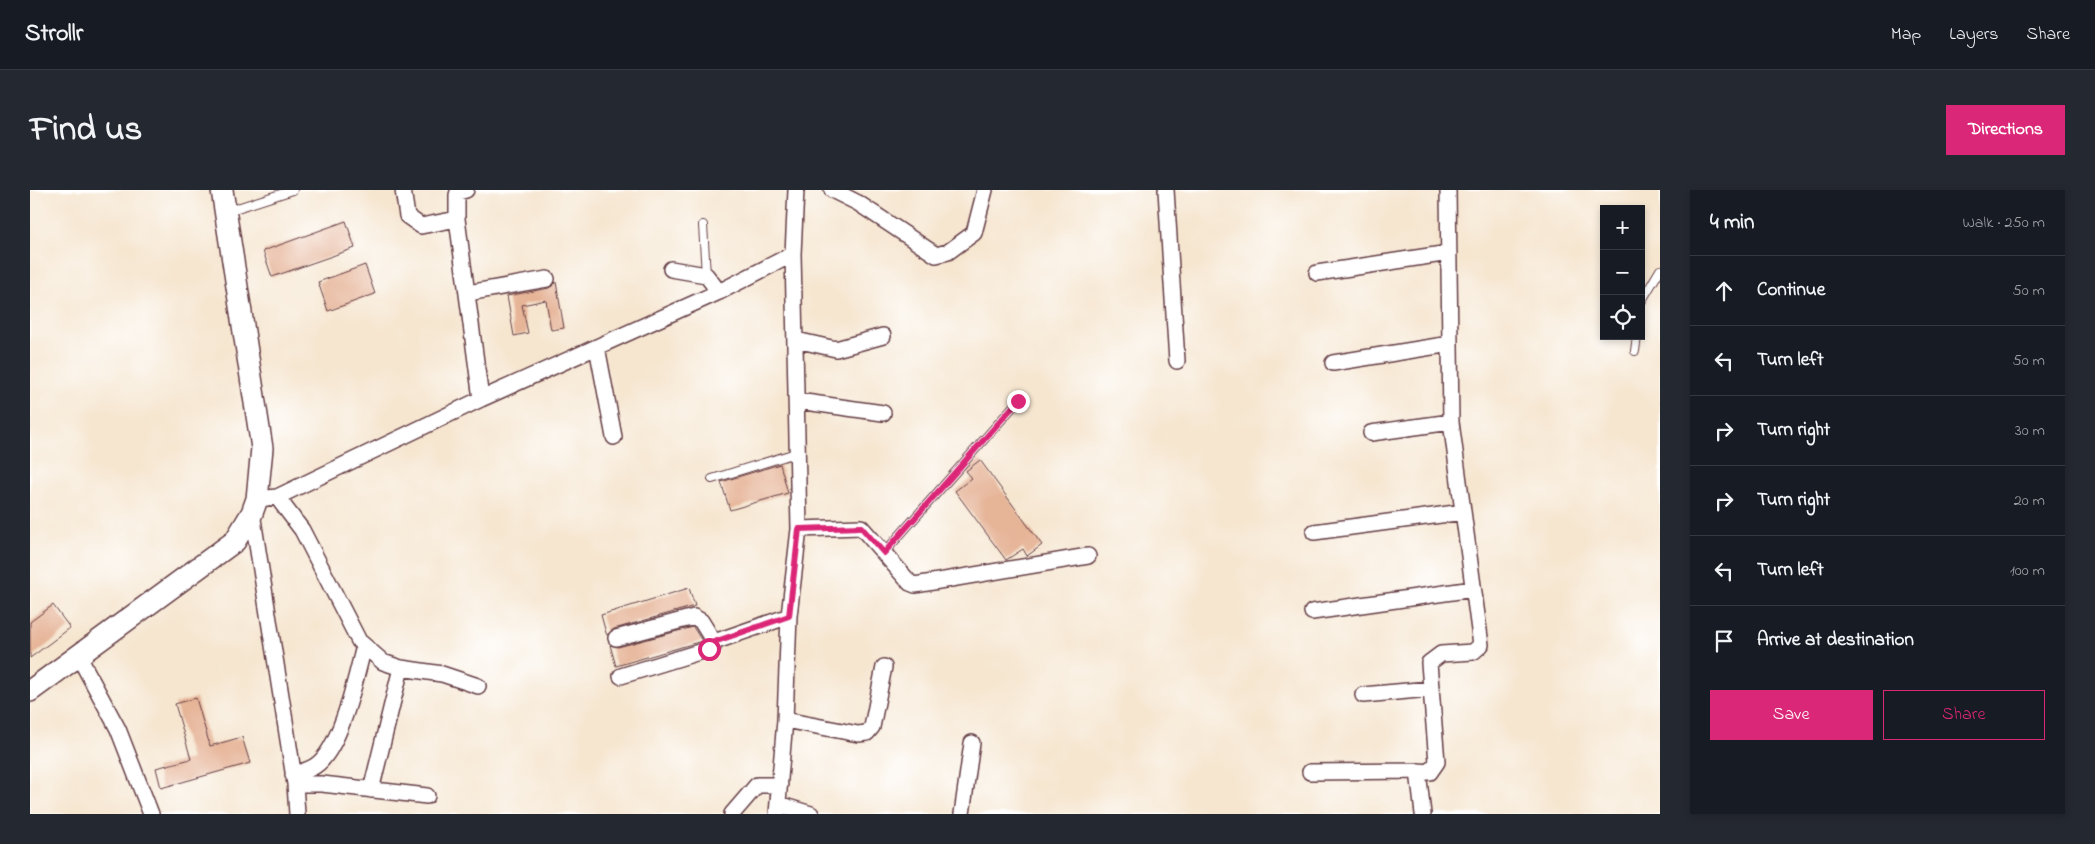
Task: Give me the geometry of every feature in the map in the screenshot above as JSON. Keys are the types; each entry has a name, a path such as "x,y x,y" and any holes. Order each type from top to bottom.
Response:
{"main road":[{"path":"30,691 78,654 235,541 262,503 262,448 222,190"}],"street":[{"path":"403,190 407,216 421,226 457,219"},
{"path":"466,190 458,192 457,195 457,219 481,399"},
{"path":"796,190 793,254 798,401 799,529 789,616 785,720 778,809 811,814"},
{"path":"832,190 858,203 936,255 948,252 974,233 985,190"},
{"path":"1166,190 1177,361"},
{"path":"1310,772 1430,772 1437,762 1429,663 1441,654 1473,652 1481,645 1451,422 1448,190"},
{"path":"1317,273 1449,253"},
{"path":"262,503 481,399 719,292 793,254"},
{"path":"671,269 706,275 719,292"},
{"path":"468,293 547,279"},
{"path":"796,340 836,349 883,336"},
{"path":"1333,363 1450,344"},
{"path":"597,347 614,437"},
{"path":"798,401 883,413"},
{"path":"1371,432 1451,422"},
{"path":"262,503 302,530 359,641 364,646 383,662 401,668 442,674 478,686"},
{"path":"262,503 294,780 296,814"},
{"path":"1314,532 1463,512"},
{"path":"799,529 861,527 910,583 915,585 1088,556"},
{"path":"1312,612 1473,589"},
{"path":"621,676 709,649 714,642 789,616"},
{"path":"616,638 694,617 701,621 714,642"},
{"path":"294,780 315,766 331,748 344,718 364,646"},
{"path":"78,654 118,729 151,814"},
{"path":"785,720 858,734 867,733 872,727 884,667"},
{"path":"371,790 401,668"},
{"path":"1363,695 1430,689"},
{"path":"962,814 972,743"},
{"path":"1418,771 1423,814"},
{"path":"294,780 427,796"},
{"path":"732,814 757,784 780,785"}],"lane":[{"path":"225,212 292,190"},
{"path":"703,225 706,275"},
{"path":"1645,295 1660,270"},
{"path":"1635,351 1636,340"},
{"path":"884,553 1018,401"},
{"path":"712,479 799,452"}],"building":[{"path":"346,221 355,248 272,277 263,251"},
{"path":"365,265 375,294 328,311 318,282"},
{"path":"556,282 564,328 551,330 546,300 522,305 528,333 514,336 507,296 549,288"},
{"path":"980,460 1042,545 1027,556 1023,549 1006,560 955,491 972,478 966,471"},
{"path":"780,464 788,493 730,510 721,482"},
{"path":"689,588 695,606 614,629 607,635 601,615"},
{"path":"53,605 70,628 30,658 30,622"},
{"path":"693,627 702,641 616,666 610,645 618,647"},
{"path":"196,698 210,746 242,737 250,763 161,788 156,768 191,759 175,704"}],"route":[{"path":"709,649 714,642 789,616 799,529 861,527 884,553 1018,401"}]}
